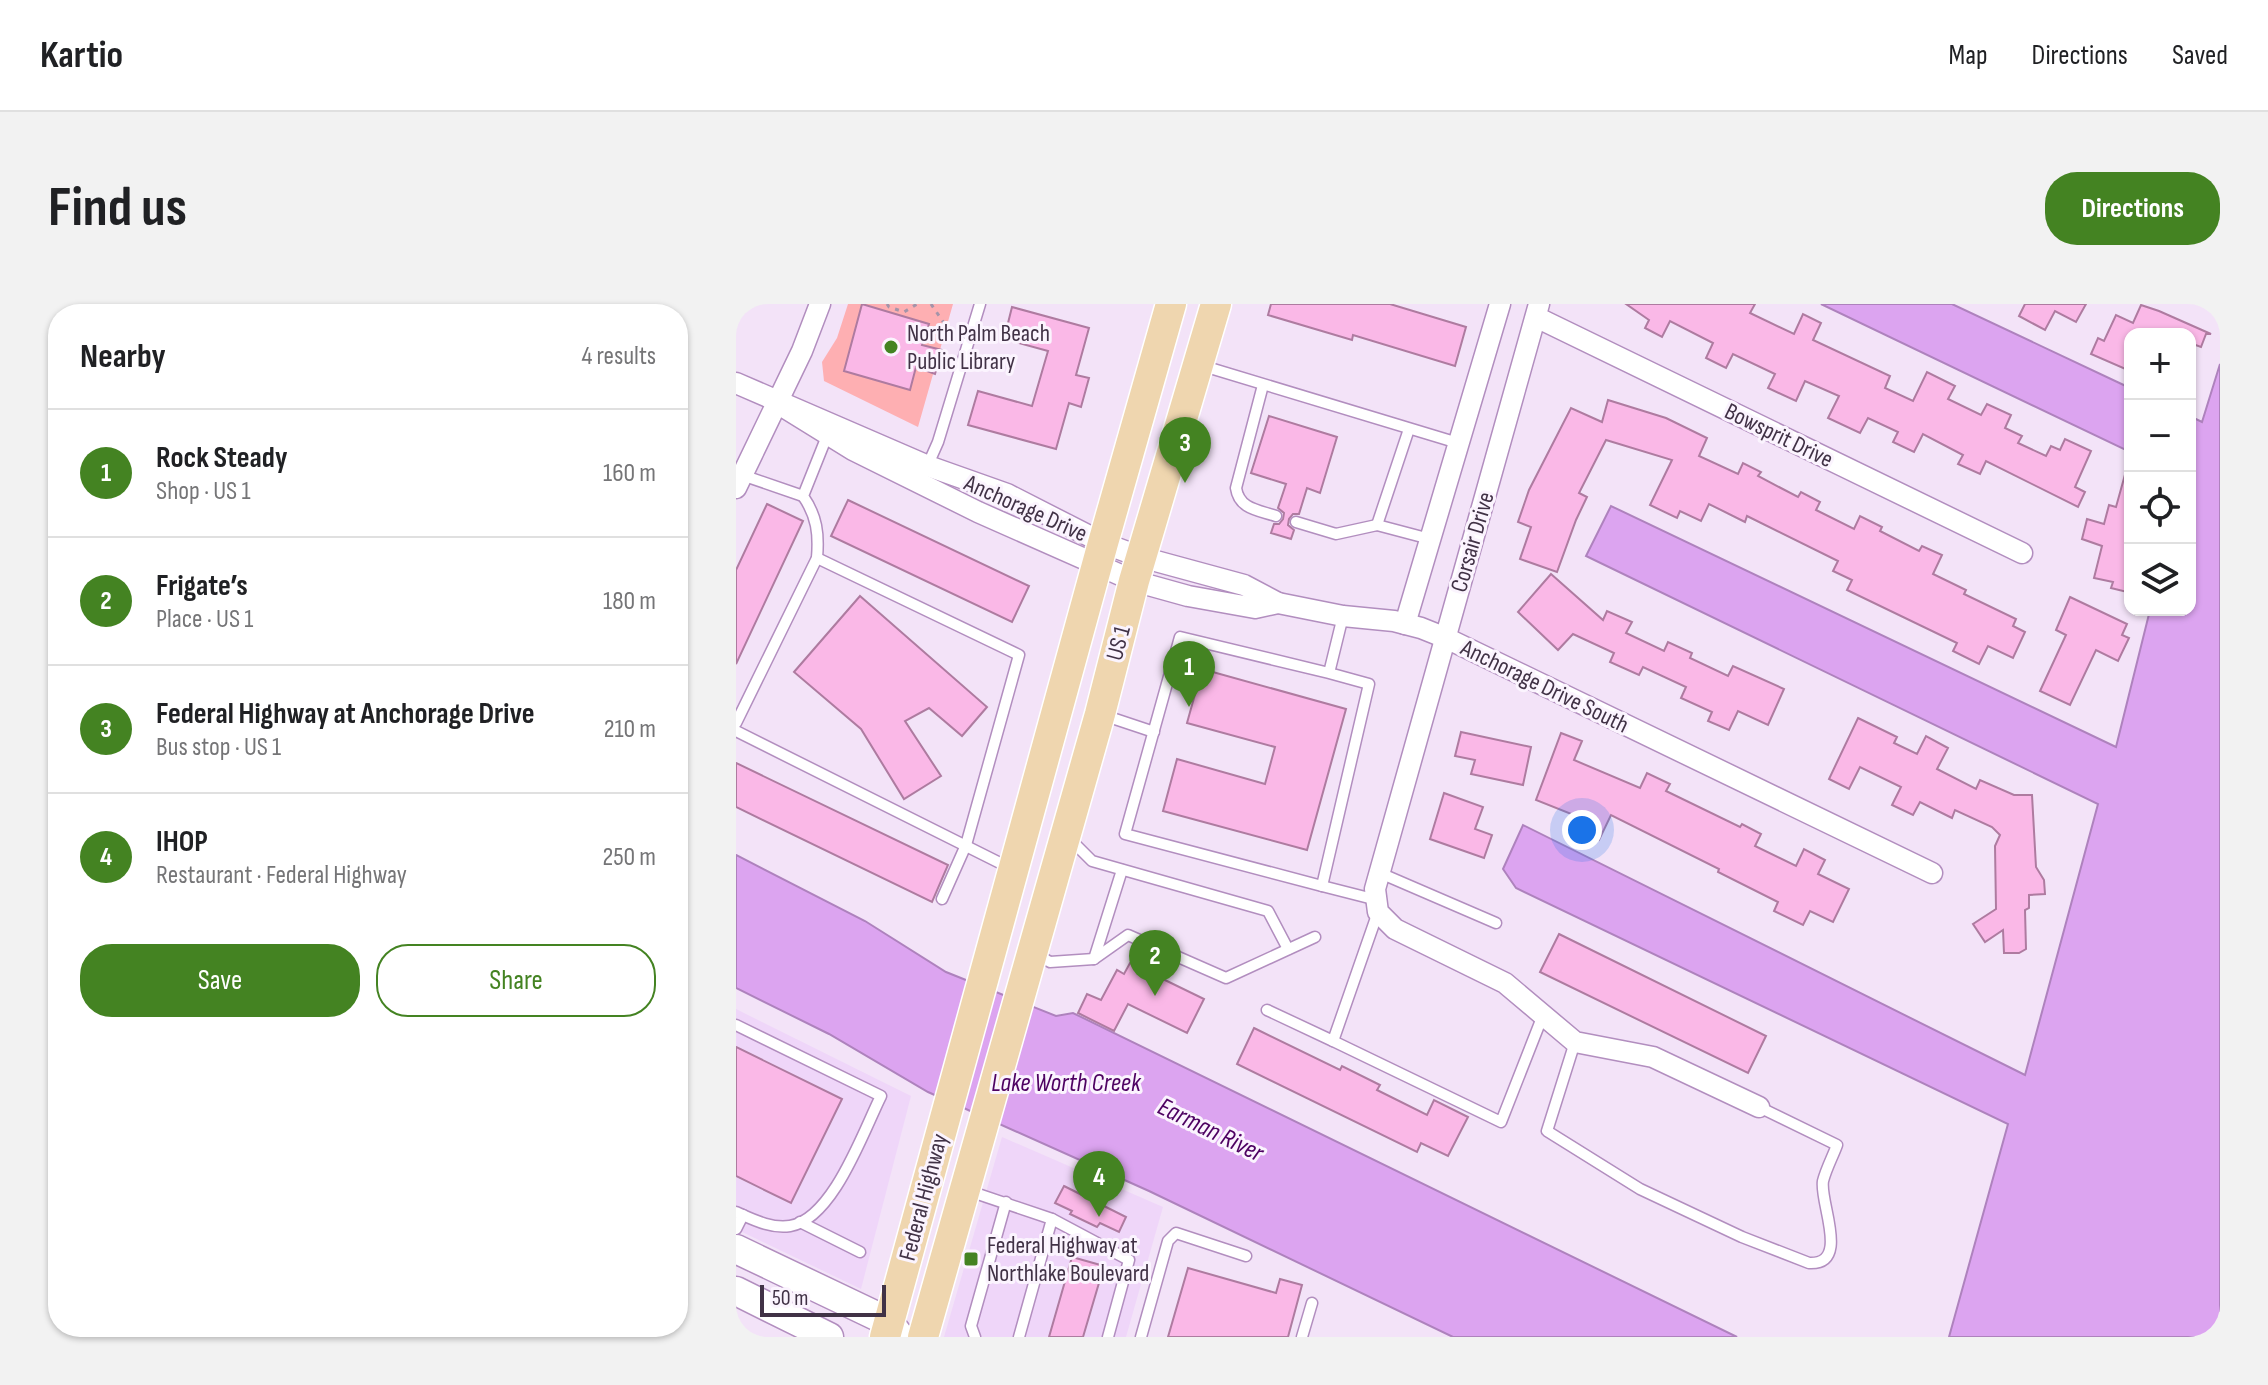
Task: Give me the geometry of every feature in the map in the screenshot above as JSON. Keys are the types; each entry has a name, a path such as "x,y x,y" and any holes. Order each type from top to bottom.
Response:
{"main road":[{"name":"US 1","path":"986,1117 1138,569 1216,304"},
{"name":"US 1","path":"1012,879 1165,307"},
{"path":"1012,879 1018,929 1033,952"},
{"name":"Federal Highway","path":"891,1332 949,1103 1012,879"},
{"name":"Federal Highway","path":"923,1337 986,1117"},
{"path":"736,1249 891,1332"},
{"path":"736,1291 829,1337"}],"street":[{"path":"739,482 805,343 820,304"},
{"path":"1405,624 1499,304"},
{"name":"Bowsprit Drive","path":"1538,310 2022,553"},
{"name":"Corsair Drive","path":"1379,910 1375,889 1538,310"},
{"name":"Anchorage Drive","path":"736,383 777,403 824,419 924,473"},
{"name":"Anchorage Drive","path":"777,403 827,436 924,473 1007,494 1100,554 1138,569"},
{"name":"Anchorage Drive South","path":"1138,569 1188,596 1255,608 1278,603 1405,624 1446,638 1932,873"},
{"path":"1379,910 1395,929 1505,983 1575,1042 1653,1057 1759,1107"}],"lane":[{"path":"924,473 938,442 980,304"},
{"path":"1199,365 1458,443"},
{"path":"1263,385 1236,488 1241,502 1247,507 1276,516"},
{"path":"1377,525 1409,429"},
{"path":"803,496 827,436"},
{"path":"736,723 817,558 819,533 810,506 803,496 739,482"},
{"path":"1296,522 1336,534 1377,525 1430,539"},
{"path":"817,558 1019,655 966,845 942,899"},
{"path":"1329,673 1343,616"},
{"path":"1322,886 1369,684 1180,637 1125,834 1322,886 1379,910 1333,1041"},
{"path":"1100,714 1154,732"},
{"path":"736,731 966,845 1012,879"},
{"path":"1066,834 1092,861 1268,911 1288,949"},
{"path":"1094,959 1122,870"},
{"path":"1380,873 1496,923"},
{"path":"1033,952 1050,962 1094,959 1128,935 1226,978 1315,937"},
{"path":"1267,1010 1501,1122 1543,1014"},
{"path":"736,1025 881,1096 833,1193 811,1218 788,1226 759,1223 740,1213 736,1229"},
{"path":"1575,1042 1547,1131 1640,1189 1742,1237 1818,1264 1824,1260 1832,1242 1823,1183 1837,1145 1759,1107"},
{"path":"965,1190 1052,1219 1129,1260 1108,1337"},
{"path":"975,1337 971,1326 1006,1202"},
{"path":"1019,1337 1052,1219"},
{"path":"800,1222 860,1252"},
{"path":"1141,1337 1168,1241 1176,1233 1246,1256"},
{"path":"1302,1337 1312,1303"}],"path":[{"path":"887,304 904,312 917,304"},
{"path":"931,304 946,326"}],"shaded area":[{"path":"848,304 953,304 918,427 824,381 822,362 837,338"},
{"path":"736,1009 911,1096 861,1289 736,1229"},
{"path":"1002,1137 1163,1207 1126,1337 944,1337"}],"water":[{"path":"1821,304 1952,304 2124,385 2124,449"},
{"path":"2220,364 2220,1337 1949,1337 2008,1124 1516,888 1503,869 1523,825 2025,1075 2098,804 1586,556 1611,506 2116,747 2149,616 2196,616 2196,419 2202,422"},
{"name":"Lake Worth Creek","path":"736,855 865,921 946,972 1056,1016 1073,1013 1737,1337 1453,1337 1149,1191 928,1092 829,1034 736,988"}],"building":[{"name":"North Palm Beach Public Library","path":"862,304 929,324 922,345 942,350 935,374 916,367 910,390 844,371"},
{"path":"1271,304 1390,304 1466,327 1455,366 1353,335 1352,340 1268,315"},
{"path":"1626,304 1755,304 1750,313 1794,334 1803,314 1821,323 1813,340 1890,376 1885,388 1913,401 1927,372 1955,386 1948,399 1981,415 1987,404 2011,415 2005,428 2022,436 2018,443 2046,456 2051,446 2060,450 2065,439 2091,451 2075,487 2085,492 2078,507 1986,461 1980,474 1958,464 1963,455 1923,434 1914,452 1893,442 1898,432 1868,418 1860,433 1828,418 1839,396 1805,381 1796,401 1768,388 1775,374 1733,354 1726,368 1706,358 1713,343 1670,321 1662,337 1645,328 1649,320"},
{"path":"2025,304 2086,304 2076,322 2055,311 2045,330 2019,316"},
{"path":"2141,305 2211,334 2206,334 2201,347 2196,345 2196,328 2124,328 2124,368 2091,354 2098,338 2104,341 2116,315 2133,323"},
{"path":"1012,307 1089,328 1076,375 1089,378 1081,407 1069,403 1056,449 968,425 978,391 1032,406 1048,351 1004,339"},
{"path":"1608,400 1666,418 1707,438 1699,456 1738,474 1743,463 1761,472 1758,476 1798,497 1801,492 1820,502 1816,510 1854,529 1860,516 1882,527 1880,531 1919,551 1922,546 1942,555 1933,574 1966,590 1964,594 2016,619 2013,626 2025,632 2013,658 1988,646 1979,664 1953,651 1957,643 1847,590 1852,580 1833,571 1838,561 1747,516 1745,522 1709,504 1701,521 1680,511 1677,518 1650,505 1672,460 1606,440 1579,493 1587,497 1557,572 1520,559 1531,527 1518,522 1529,490 1571,408 1602,422"},
{"path":"1269,416 1337,437 1320,493 1307,488 1299,514 1293,514 1289,519 1288,525 1294,530 1291,539 1271,533 1274,524 1279,524 1283,519 1284,513 1278,508 1286,484 1251,473"},
{"path":"2124,478 2124,591 2111,588 2113,582 2094,578 2102,546 2082,539 2087,519 2104,524 2109,505 2116,507"},
{"path":"848,500 1029,586 1012,622 831,536"},
{"path":"767,504 803,521 736,664 736,570"},
{"path":"1551,574 1603,620 1607,611 1632,622 1626,633 1664,651 1668,642 1692,653 1690,658 1728,676 1733,666 1784,689 1768,725 1738,711 1729,730 1708,721 1712,712 1681,698 1686,687 1643,667 1639,675 1610,662 1614,653 1573,634 1558,650 1518,612"},
{"path":"860,596 987,707 962,736 929,708 905,721 941,776 904,799 861,729 794,672"},
{"path":"2070,597 2127,624 2122,635 2129,638 2118,661 2096,650 2070,705 2040,691 2066,635 2056,630"},
{"path":"1202,669 1346,709 1307,850 1163,811 1177,759 1265,784 1275,747 1187,723"},
{"path":"1858,718 1897,737 1894,743 1917,754 1926,736 1948,748 1937,769 1976,789 1980,780 2014,795 2032,795 2036,867 2044,880 2045,894 2029,895 2029,908 2025,910 2026,949 2019,953 2004,953 2003,930 1985,942 1973,924 1996,909 1995,846 2000,835 1992,827 1955,810 1952,818 1920,802 1913,815 1892,805 1901,787 1860,767 1849,789 1829,779"},
{"path":"1461,732 1531,747 1523,785 1471,774 1475,760 1455,756"},
{"path":"1561,733 1582,741 1574,760 1640,788 1647,773 1670,784 1666,791 1761,834 1755,846 1796,866 1804,849 1825,860 1818,874 1849,889 1833,922 1810,911 1803,925 1774,911 1778,902 1611,815 1599,840 1583,832 1589,821 1536,800"},
{"path":"736,763 948,865 932,902 736,807"},
{"path":"1444,793 1483,807 1475,829 1492,835 1484,858 1430,839"},
{"path":"1559,934 1766,1036 1748,1073 1540,972"},
{"path":"1130,963 1204,999 1187,1033 1128,1004 1114,1031 1078,1013 1087,994 1101,1000 1117,970 1124,974"},
{"path":"1254,1028 1340,1070 1342,1066 1380,1085 1377,1090 1427,1115 1434,1100 1468,1117 1448,1156 1421,1143 1417,1152 1237,1064"},
{"path":"736,1047 842,1099 791,1203 736,1176"},
{"path":"1064,1186 1126,1217 1119,1232 1100,1223 1097,1227 1055,1203"},
{"path":"1072,1257 1104,1266 1083,1337 1049,1337"},
{"path":"1188,1268 1276,1293 1280,1279 1302,1285 1288,1337 1168,1337"}],"place":[{"name":"North Palm Beach Public Library","path":"891,347"},
{"name":"Federal Highway at Anchorage Drive","path":"1185,483"},
{"name":"Rock Steady","path":"1189,707"},
{"name":"Frigate’s","path":"1155,996"},
{"name":"IHOP","path":"1099,1217"},
{"name":"Federal Highway at Northlake Boulevard","path":"971,1259"}],"water label":[{"name":"Earman River","path":"1211,1129"}]}
